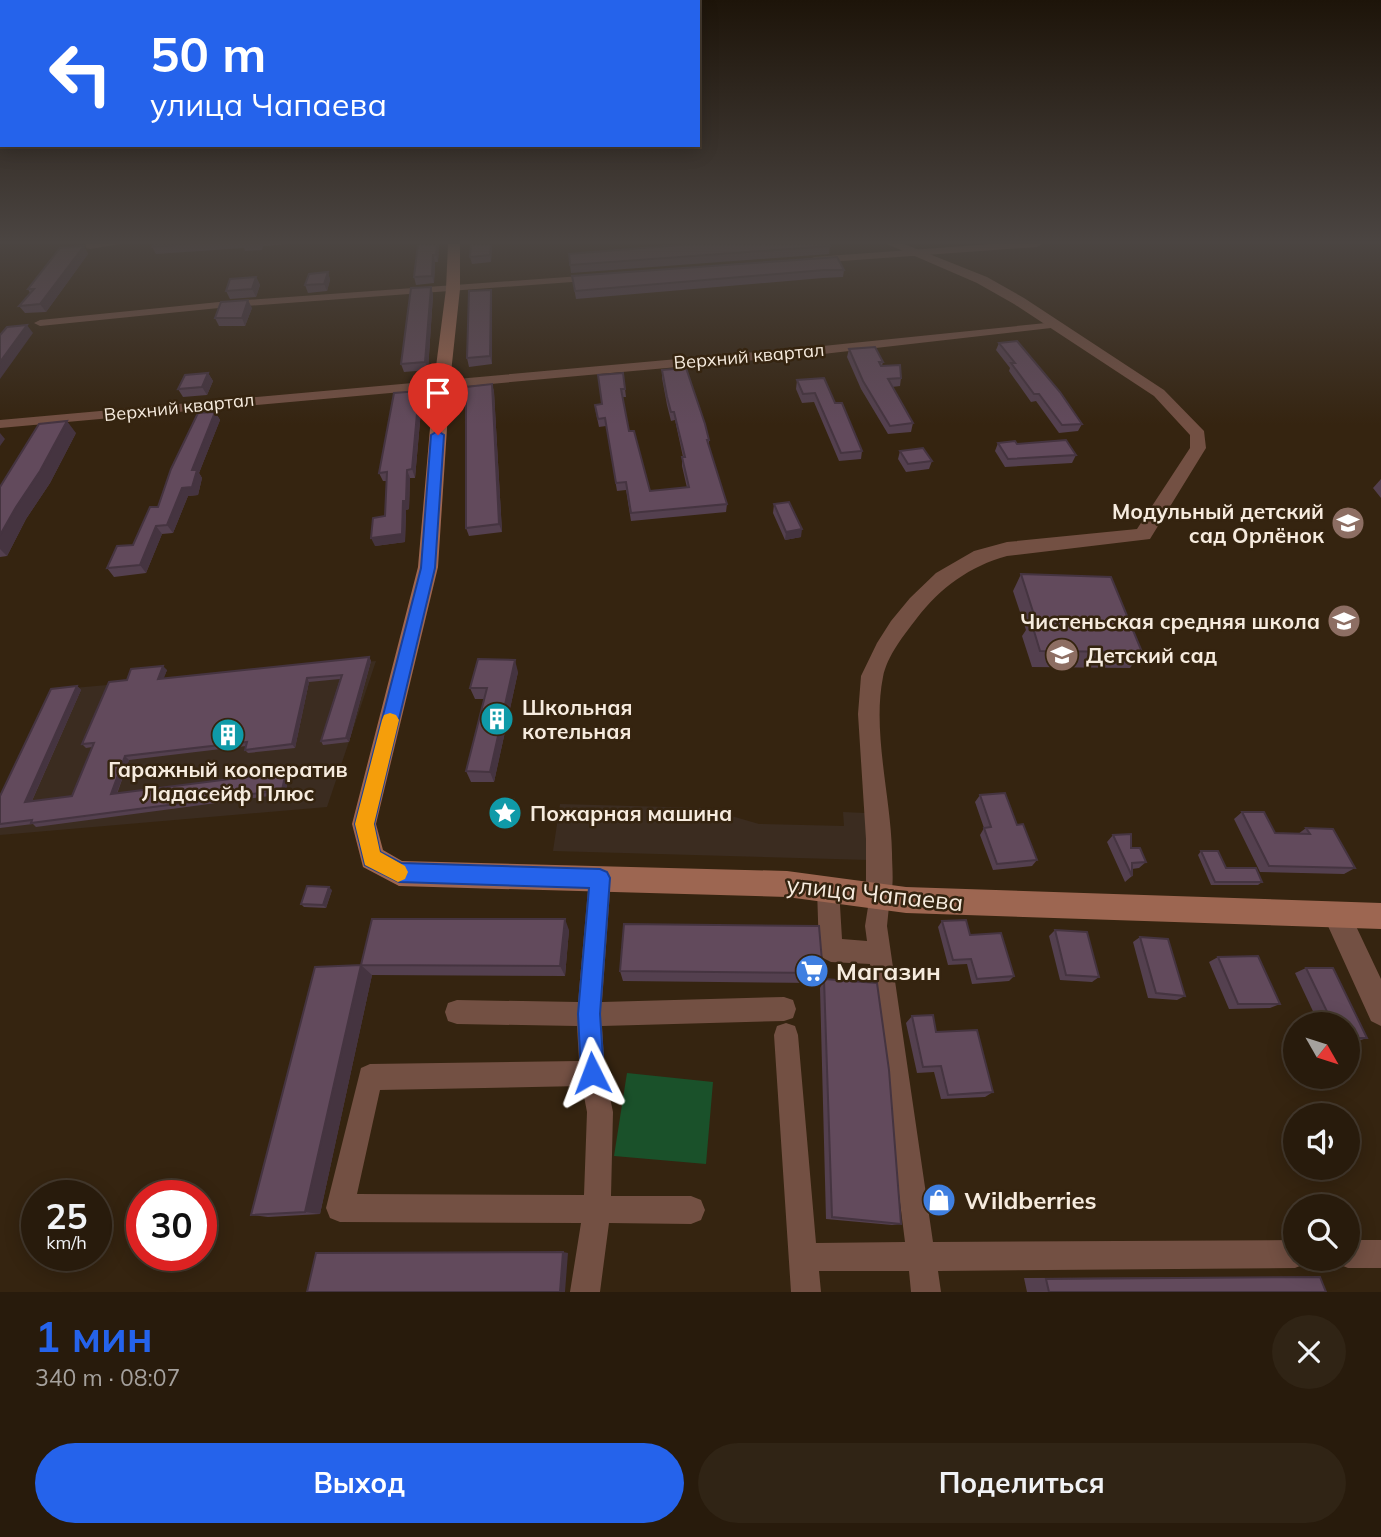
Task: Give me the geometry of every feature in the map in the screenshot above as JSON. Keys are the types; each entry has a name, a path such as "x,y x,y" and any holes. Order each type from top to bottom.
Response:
{"main road":[{"path":"442,382 451,304"},
{"name":"улица Чапаева","path":"442,382 428,568 365,824 372,858 399,873 787,884 906,900 1381,916"}],"street":[{"path":"40,323 229,304"},
{"path":"906,900 888,888 880,868 869,714 872,676 884,649 917,603 943,578 981,556 1007,549 1143,535 1198,448 1198,434 1159,393 1022,304"},
{"name":"Верхний квартал","path":"0,424 442,382 823,351 1056,325"},
{"path":"880,868 866,895 876,926 926,1292"},
{"path":"585,1292 597,1209 600,1112 592,1073 589,1014 600,878"},
{"path":"828,890 831,950 879,953"},
{"path":"876,926 879,914 886,907 906,900"},
{"path":"1336,915 1381,1011"},
{"path":"457,1012 785,1022 806,1292"},
{"path":"592,1073 370,1077 340,1208 691,1210"},
{"path":"802,1257 1283,1254"},
{"path":"1360,1254 1381,1254"}],"shaded area":[{"name":"Гаражный кооператив Ладасейф Плюс","path":"376,661 327,807 0,835 0,795 51,690"},
{"path":"560,804 704,808 759,824 844,826 843,812 865,813 870,860 553,851"}],"green space":[{"path":"627,1073 713,1082 706,1164 614,1156"}],"building":[{"path":"220,304 247,304 242,318 215,318"},
{"path":"409,304 430,304 425,362 401,364"},
{"path":"469,304 491,304 490,356 467,358"},
{"path":"27,325 0,362 0,335 7,327"},
{"path":"1017,341 1060,392 1082,424 1062,425 1039,394 1034,394 999,343"},
{"path":"875,347 883,362 879,362 881,366 900,365 901,378 888,379 913,423 890,426 863,381 849,349"},
{"path":"686,368 727,504 631,513 626,482 616,483 605,418 598,419 595,405 602,404 598,375 623,373 625,389 621,389 629,431 634,431 650,491 689,487 682,457 685,457 662,370"},
{"path":"208,373 202,387 178,389 185,375"},
{"path":"824,378 835,403 842,403 862,451 841,453 815,393 803,394 797,380"},
{"path":"492,384 499,524 466,528 466,387"},
{"path":"419,391 412,469 407,470 406,501 403,501 402,534 371,538 373,518 385,516 387,472 379,473 394,393"},
{"path":"215,412 192,470 197,470 192,487 182,488 167,525 156,526 140,565 107,568 117,546 133,545 150,507 158,507 171,469 198,413"},
{"path":"67,421 0,535 0,487 39,424"},
{"path":"1066,440 1076,455 1008,459 998,443 1015,441 1017,444"},
{"path":"923,448 932,461 908,464 900,451"},
{"path":"789,502 802,529 786,532 774,504"},
{"path":"1021,574 1111,577 1142,652 1040,651 1031,621 1036,621"},
{"path":"369,657 346,738 321,741 342,675 307,678 292,744 245,750 247,742 125,756 111,794 286,772 282,790 31,823 32,820 0,824 0,796 51,689 77,686 25,802 72,796 94,743 82,744 109,682 127,680 131,669 163,666 158,679"},
{"name":"Школьная котельная","path":"478,659 515,660 490,772 466,771 487,688 470,688"},
{"path":"1005,793 1017,825 1023,824 1037,860 997,864 984,828 991,827 980,795"},
{"path":"1242,812 1264,812 1275,833 1310,834 1306,828 1333,829 1355,868 1269,866"},
{"path":"1131,834 1131,848 1140,848 1146,862 1132,863 1132,876 1113,835"},
{"path":"1201,851 1218,851 1226,868 1256,868 1262,882 1215,882"},
{"path":"307,886 329,887 323,905 301,904"},
{"path":"372,919 565,919 560,966 361,965"},
{"path":"966,920 970,935 1001,933 1014,976 977,979 971,959 953,960 942,921"},
{"path":"624,924 819,926 823,973 620,971"},
{"path":"1055,930 1087,932 1099,977 1066,975"},
{"path":"1140,937 1168,939 1185,996 1156,993"},
{"path":"1258,956 1280,1004 1238,1004 1218,957"},
{"path":"361,965 305,1212 251,1215 315,967"},
{"path":"1306,968 1333,968 1354,1012 1327,1012"},
{"path":"824,979 877,983 889,1070 901,1224 832,1217"},
{"path":"933,1015 936,1032 977,1030 993,1092 948,1095 941,1066 923,1067 912,1016"},
{"path":"1360,1024 1367,1038 1360,1038"},
{"path":"563,1252 560,1292 307,1292 316,1253"},
{"path":"1320,1277 1326,1292 1049,1292 1046,1279"}],"slow traffic":[{"path":"390,720 365,824 372,858 398,872"}],"place":[{"name":"Модульный детский сад Орлёнок","path":"1348,523"},
{"name":"Чистеньская средняя школа","path":"1344,621"},
{"name":"Детский сад","path":"1062,655"},
{"name":"Школьная котельная","path":"497,719"},
{"name":"Гаражный кооператив Ладасейф Плюс","path":"228,735"},
{"name":"Пожарная машина","path":"505,813"},
{"name":"Магазин","path":"812,971"},
{"name":"Wildberries","path":"939,1200"}],"route":[{"path":"438,435 428,568 365,824 372,858 399,873 600,878 589,1014 592,1073"}]}
